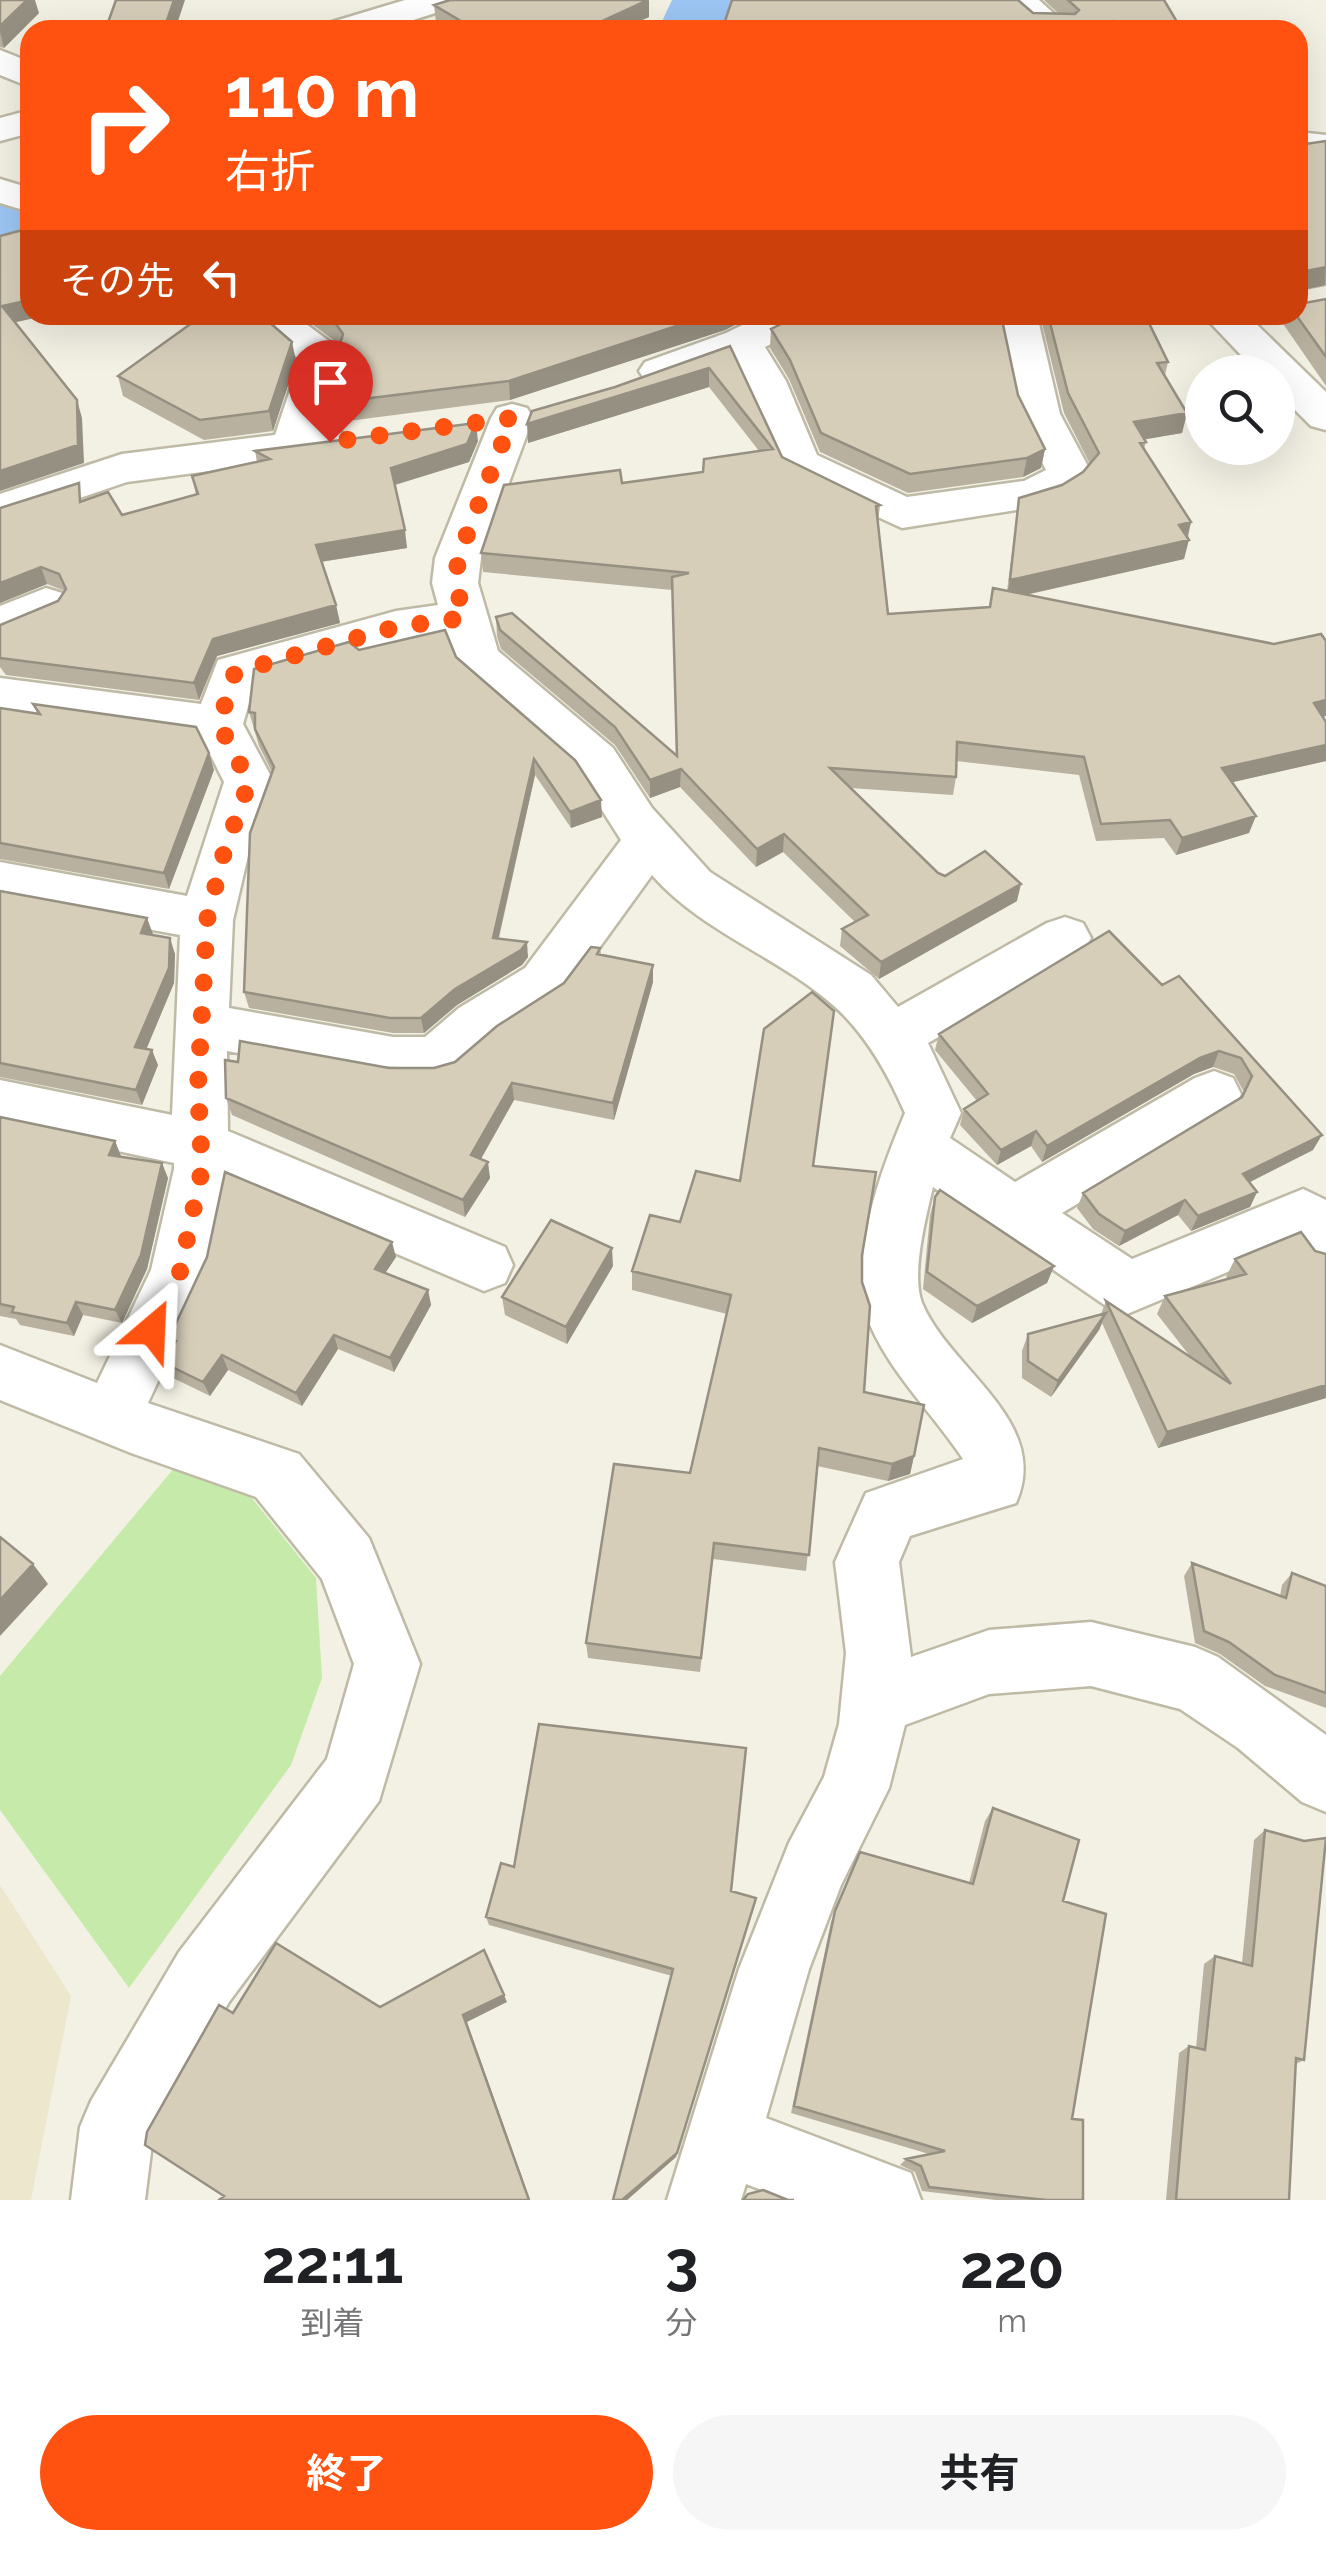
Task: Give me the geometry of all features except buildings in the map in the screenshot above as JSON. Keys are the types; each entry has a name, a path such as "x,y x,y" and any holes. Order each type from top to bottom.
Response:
{"street":[{"path":"386,9 442,0"},
{"path":"1018,0 1042,20"},
{"path":"293,325 322,356 293,447"},
{"path":"617,387 741,342 776,325"},
{"path":"741,342 765,382 799,464 902,513 1032,494 1058,484 1069,472 1039,414 1019,325"},
{"path":"1236,325 1263,355"},
{"path":"1295,369 1326,364"},
{"path":"1295,388 1326,416"},
{"path":"512,416 458,558 456,583 476,659 596,761 650,839 692,886 852,990 908,1056 933,1113 907,1175 892,1243 891,1303 922,1358 960,1403 994,1453 994,1482 945,1493 888,1514 867,1562 880,1654 875,1703 854,1788 813,1867 774,1969 713,2169 884,2200"},
{"path":"0,510 122,468 366,438"},
{"path":"0,625 46,604"},
{"path":"111,1417 180,1272 202,1169 198,1086 207,920 223,856 249,782 219,724 235,672 396,627 464,618"},
{"path":"0,695 219,724"},
{"path":"202,1025 393,1059 436,1060 478,1024 544,983 650,839"},
{"path":"0,882 207,920"},
{"path":"892,1038 1066,938"},
{"path":"1014,1212 1214,1094"},
{"path":"0,1103 201,1144 484,1265"},
{"path":"918,1147 1127,1288 1303,1214 1326,1247"},
{"path":"0,1372 111,1417 277,1474 347,1560 387,1664 355,1777 204,1977 117,2127 108,2200"},
{"path":"875,1703 989,1662 1091,1654 1195,1680 1261,1725 1326,1778"}],"shaded area":[{"path":"0,1885 71,1996 31,2200 0,2200"}],"green space":[{"path":"180,1461 251,1497 316,1578 322,1678 291,1765 129,1988 0,1810 0,1676"}],"waterway":[{"path":"694,20 703,0"},
{"path":"0,224 20,219"}],"route":[{"path":"152,1330 180,1272 202,1169 198,1086 207,920 223,856 249,782 219,724 235,672 396,627 464,618 456,583 458,558 512,418 330,442"}]}
